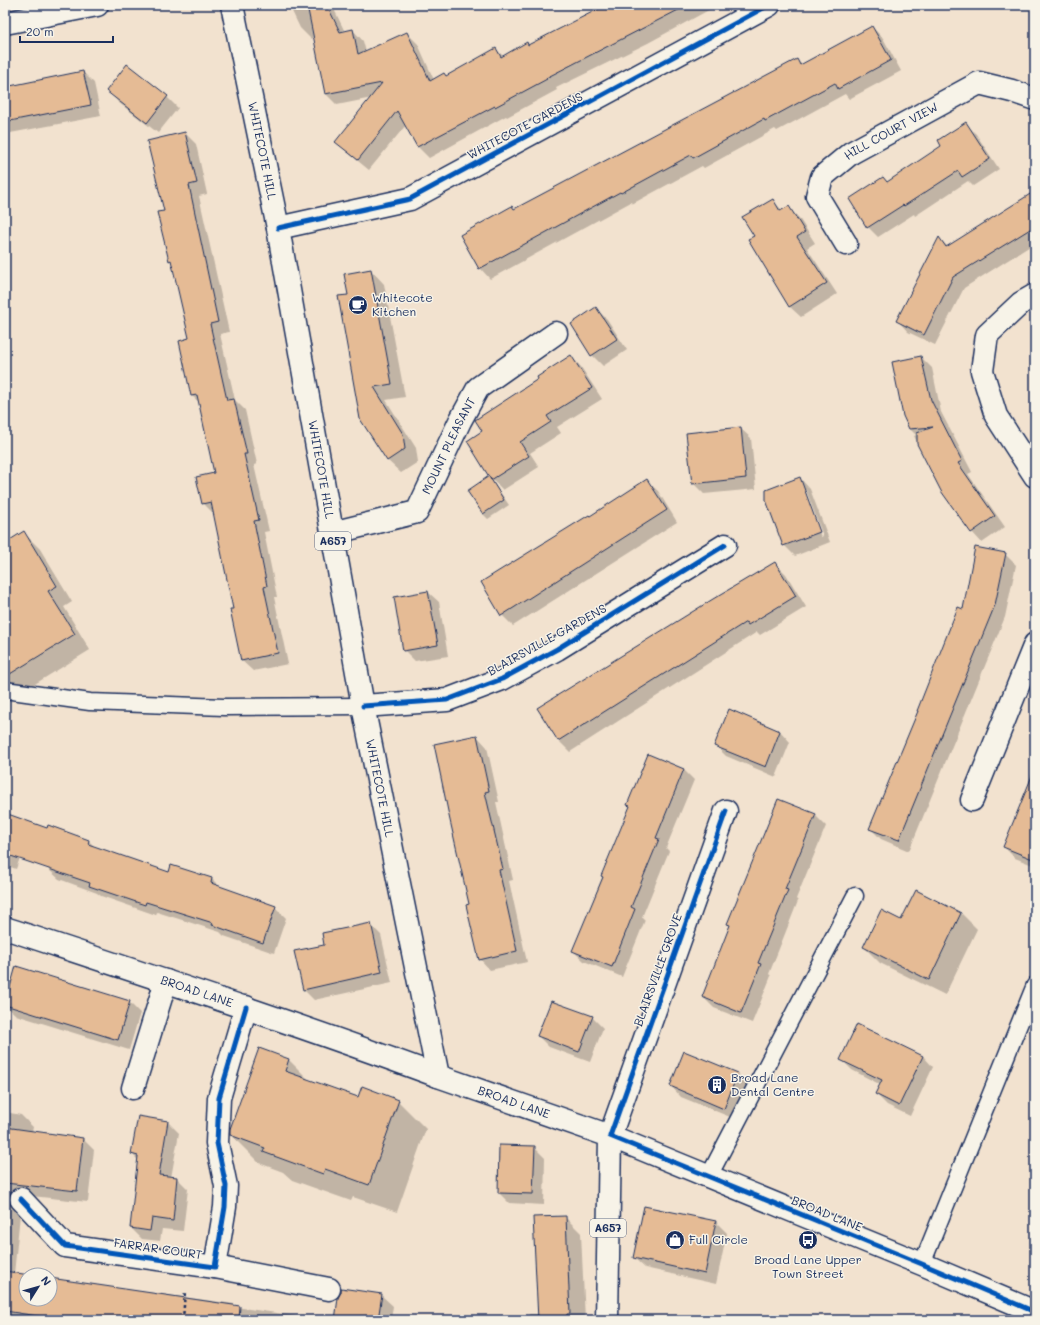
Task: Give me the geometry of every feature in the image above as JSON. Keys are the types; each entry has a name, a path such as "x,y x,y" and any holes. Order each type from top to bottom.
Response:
{"street":[{"path":"5,23 97,5"},
{"name":"WHITECOTE HILL","path":"232,5 278,228 363,706 438,1076"},
{"name":"WHITECOTE GARDENS","path":"278,228 410,199 768,5"},
{"name":"HILL COURT VIEW","path":"846,244 817,196 822,177 851,153 979,83 1012,91 1035,99"},
{"path":"1035,295 1022,303 987,335 982,371 996,416 1035,476"},
{"name":"MOUNT PLEASANT","path":"332,533 417,512 460,421 478,388 556,333"},
{"name":"BLAIRSVILLE GARDENS","path":"363,706 447,700 502,679 557,648 725,545"},
{"path":"972,800 1035,644"},
{"name":"BLAIRSVILLE GROVE","path":"610,1136 726,811"},
{"name":"BROAD LANE","path":"5,928 322,1033 438,1076 610,1136 1035,1312"},
{"path":"133,1088 166,981"},
{"name":"FARRAR COURT","path":"215,1267 225,1207 226,1186 217,1143 219,1098 246,1007"},
{"name":"A657","path":"607,1320 610,1136"},
{"name":"FARRAR COURT","path":"21,1199 65,1246 215,1267 329,1289"}],"lane":[{"path":"5,690 90,702 224,707 363,706"},
{"path":"709,1176 855,896"},
{"path":"922,1264 1035,986"}],"building":[{"path":"307,5 327,5 340,32 353,29 358,54 407,32 430,81 444,73 446,76 496,48 501,57 527,42 528,45 606,5 688,5 546,78 547,79 495,107 417,147 397,111 358,160 335,142 382,83 325,94"},
{"path":"872,26 891,60 838,89 835,83 765,121 764,119 693,158 691,155 479,269 460,235 512,206 514,209 797,59 800,65"},
{"path":"127,64 168,96 147,123 106,91"},
{"path":"83,71 91,105 5,122 5,87"},
{"path":"966,122 990,159 962,177 958,171 867,228 849,199 883,177 887,182 941,146 938,140"},
{"path":"185,132 197,183 189,185 218,322 210,324 227,400 234,399 247,454 244,454 259,520 254,521 267,586 264,587 278,653 241,661 230,609 233,609 211,502 202,504 196,477 214,473 197,395 191,396 179,341 189,338 171,260 169,261 157,212 164,211 147,141"},
{"path":"1035,191 1035,226 953,277 924,335 896,321 939,237 946,247"},
{"path":"773,199 780,211 789,206 805,232 797,237 827,283 789,307 748,239 754,236 742,217"},
{"path":"371,269 392,384 374,387 403,434 405,449 387,461 360,419 338,296 348,295 344,274"},
{"path":"596,307 617,339 591,356 571,324"},
{"path":"571,355 592,388 547,416 551,422 520,442 529,456 491,480 467,441 482,431 475,420 538,379 537,377"},
{"path":"921,356 931,400 962,461 958,463 995,516 971,533 941,491 917,444 917,433 933,427 909,429 903,416 892,362"},
{"path":"741,427 746,478 692,484 686,433"},
{"path":"489,476 504,500 483,514 467,491"},
{"path":"800,477 820,532 783,546 766,500 766,490"},
{"path":"647,479 667,510 501,616 481,582 589,515 590,516"},
{"path":"24,531 57,586 48,591 75,634 5,677 5,543"},
{"path":"975,547 1006,553 995,605 899,840 869,829 918,711 958,607 963,609"},
{"path":"775,562 796,596 748,625 746,622 558,741 537,708"},
{"path":"428,591 438,645 403,651 394,597"},
{"path":"729,709 780,731 766,767 714,746"},
{"path":"477,735 489,791 485,792 503,869 499,870 517,951 479,960 466,905 469,904 434,744"},
{"path":"648,754 684,769 656,838 659,839 631,907 635,909 612,967 572,951 603,877 601,876 630,806 627,805"},
{"path":"1035,771 1035,860 1003,847"},
{"path":"778,799 816,814 785,889 788,890 758,963 761,964 741,1013 702,997 730,925 727,924"},
{"path":"5,813 47,828 48,825 89,840 88,844 169,872 171,865 212,878 211,883 276,906 263,943 212,925 213,923 146,902 145,905 89,886 90,883 5,854"},
{"path":"916,890 961,913 929,980 863,947 881,910 901,920"},
{"path":"371,923 382,972 303,990 294,951 324,945 322,933"},
{"path":"16,966 130,1001 118,1040 5,1005"},
{"path":"551,1001 593,1016 579,1052 537,1036"},
{"path":"857,1024 923,1056 899,1106 875,1094 882,1080 840,1060"},
{"path":"259,1048 289,1059 285,1071 358,1097 362,1086 399,1100 369,1185 325,1169 323,1174 263,1152 265,1148 230,1135 230,1129"},
{"path":"684,1051 738,1073 724,1109 670,1086"},
{"path":"138,1116 168,1121 159,1175 177,1177 173,1221 152,1218 150,1231 130,1228 138,1156 131,1154"},
{"path":"5,1127 83,1138 77,1191 5,1183"},
{"path":"499,1145 535,1146 533,1194 498,1193"},
{"name":"Full Circle","path":"644,1206 716,1221 705,1274 633,1258"},
{"path":"566,1216 570,1314 567,1314 567,1320 538,1320 533,1217"},
{"path":"5,1271 18,1273 18,1307 58,1307 58,1279 240,1306 239,1320 64,1320 5,1311"},
{"path":"341,1288 382,1294 378,1320 335,1320"}],"cycle path":[{"path":"278,228 410,199 769,5"},
{"path":"363,706 447,700 502,679 557,649 725,545"},
{"path":"726,811 610,1136 1035,1312"},
{"path":"21,1199 65,1246 215,1267 225,1207 226,1186 217,1143 219,1098 246,1007"}],"place":[{"name":"Whitecote Kitchen","path":"358,305"},
{"name":"Broad Lane Dental Centre","path":"717,1085"},
{"name":"Full Circle","path":"675,1240"},
{"name":"Broad Lane Upper Town Street","path":"808,1240"}]}
